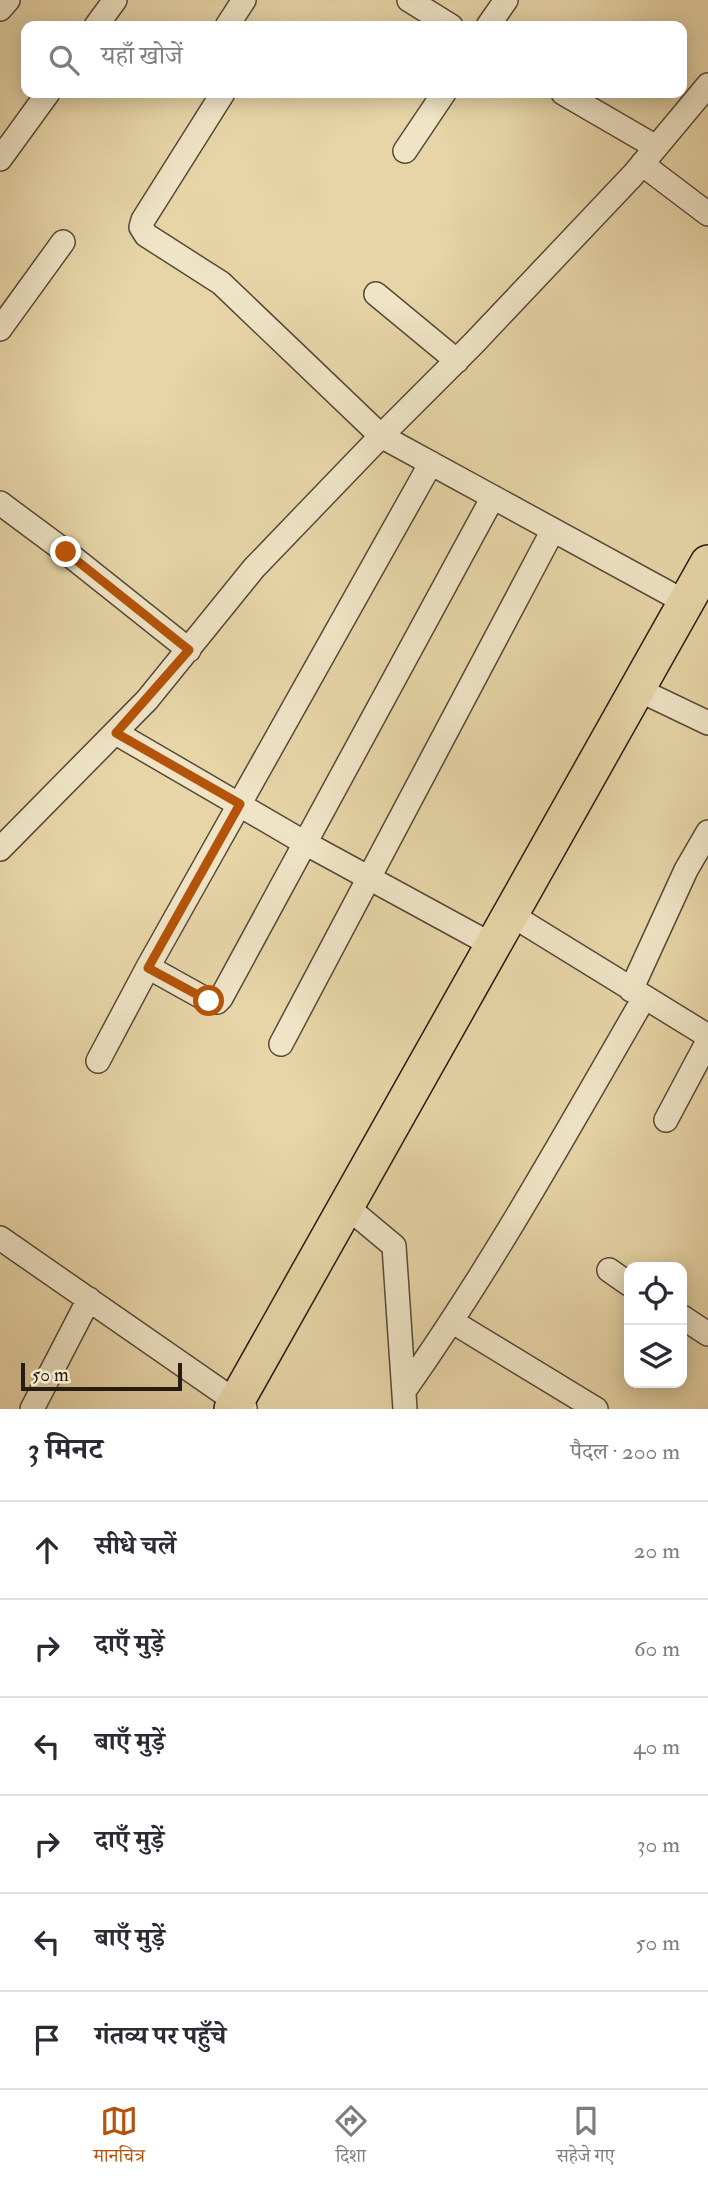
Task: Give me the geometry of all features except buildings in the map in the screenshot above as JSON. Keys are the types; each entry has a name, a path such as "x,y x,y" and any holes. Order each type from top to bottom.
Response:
{"highway":[{"path":"238,1406 346,1206 708,563"}],"street":[{"path":"0,9 8,0"},
{"path":"230,21 244,0"},
{"path":"409,0 443,21"},
{"path":"491,21 506,0"},
{"path":"0,849 116,733 189,650 254,568 457,360 649,156 708,85"},
{"path":"0,159 44,98"},
{"path":"220,98 143,220 141,227 146,235 221,283 381,436 685,602"},
{"path":"405,151 441,98"},
{"path":"570,98 649,156 708,214"},
{"path":"0,329 64,242"},
{"path":"376,294 457,360"},
{"path":"98,1061 431,463"},
{"path":"148,968 209,1001 217,1002 493,497"},
{"path":"0,503 189,650"},
{"path":"281,1044 553,530"},
{"path":"636,689 708,723"},
{"path":"116,733 305,843 492,945"},
{"path":"405,1400 501,1245 638,994 686,870 708,832"},
{"path":"510,914 708,1039 666,1120"},
{"path":"346,1206 394,1246 405,1400"},
{"path":"0,1238 238,1406"},
{"path":"609,1270 624,1280"},
{"path":"32,1409 89,1299"},
{"path":"687,1320 708,1334"},
{"path":"453,1322 596,1409"}],"route":[{"path":"66,552 189,650 116,733 240,804 148,968 209,1001"}]}
